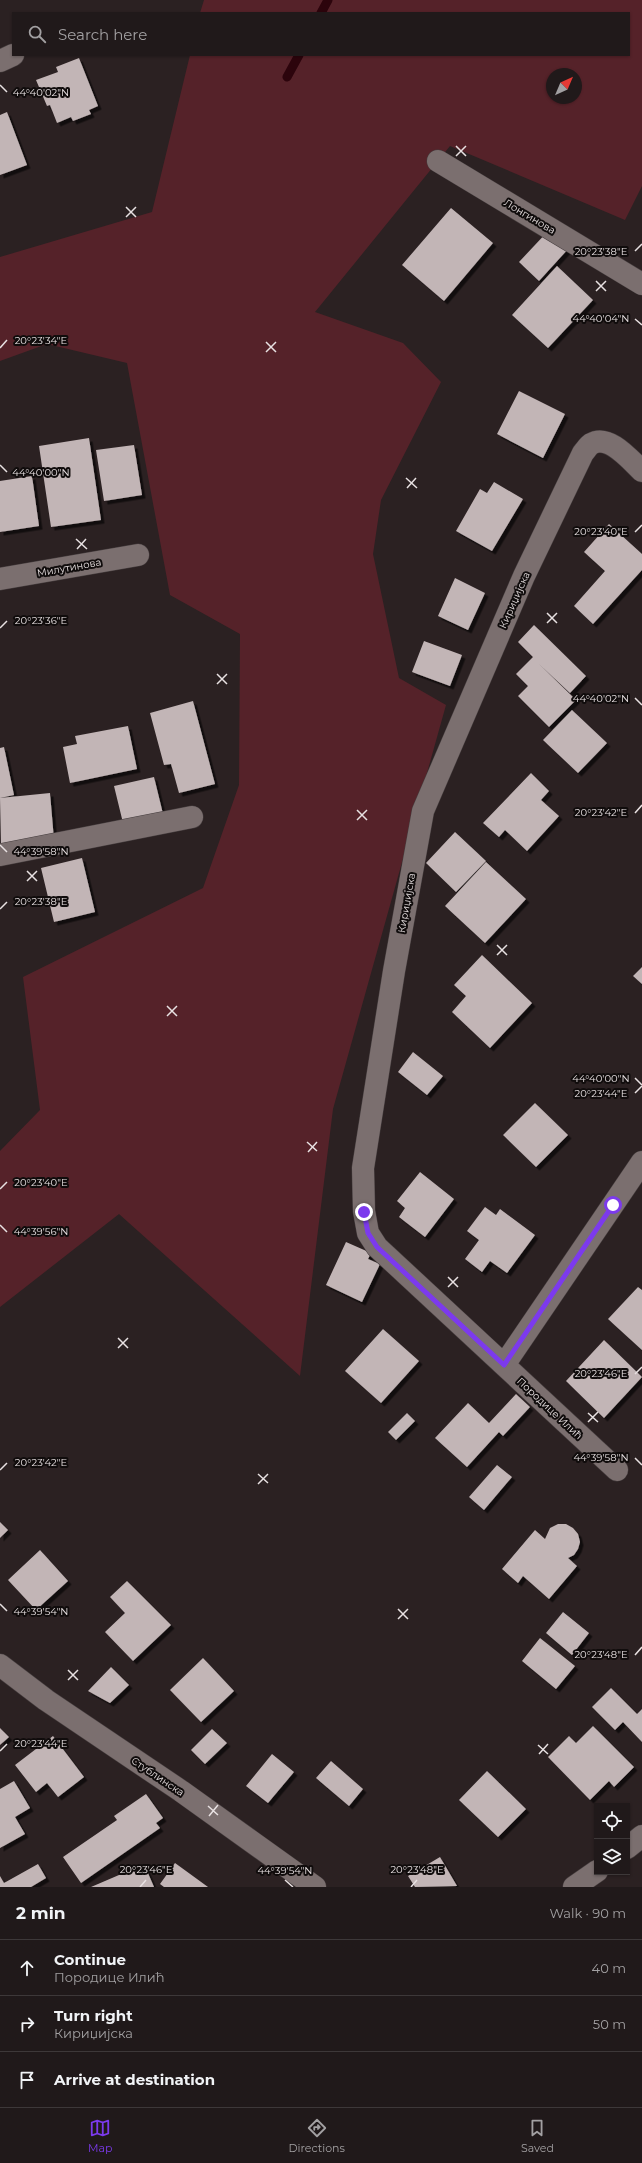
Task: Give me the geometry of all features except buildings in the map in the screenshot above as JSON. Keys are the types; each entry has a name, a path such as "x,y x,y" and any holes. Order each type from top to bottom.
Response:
{"street":[{"path":"0,61 12,55"},
{"name":"Лонгинова","path":"438,161 642,284"},
{"name":"Кириџијска","path":"504,1365 377,1247 368,1233 364,1212 363,1168 394,971 423,811 524,576 583,453 591,444 602,441 615,447 642,471"},
{"name":"Милутинова","path":"0,578 138,555"},
{"path":"0,855 192,817"},
{"path":"504,1365 642,1162"},
{"name":"Породице Илић","path":"504,1365 617,1470"},
{"name":"Стублинска","path":"0,1665 46,1700 181,1791 315,1887"},
{"path":"630,1846 642,1836"},
{"path":"574,1887 598,1878"}],"shaded area":[{"path":"204,0 642,0 642,186 625,220 450,146 315,312 403,343 441,382 381,500 373,554 399,678 446,705 333,1109 300,1376 119,1214 0,1307 0,1151 40,1110 23,977 203,888 239,785 240,634 170,595 127,363 47,344 0,361 0,257 152,212 190,56 630,56 630,12 200,12"}],"waterway":[{"path":"322,12 328,0"},
{"path":"287,77 298,56"}],"route":[{"path":"364,1212 368,1233 377,1247 504,1365 613,1205"}]}
